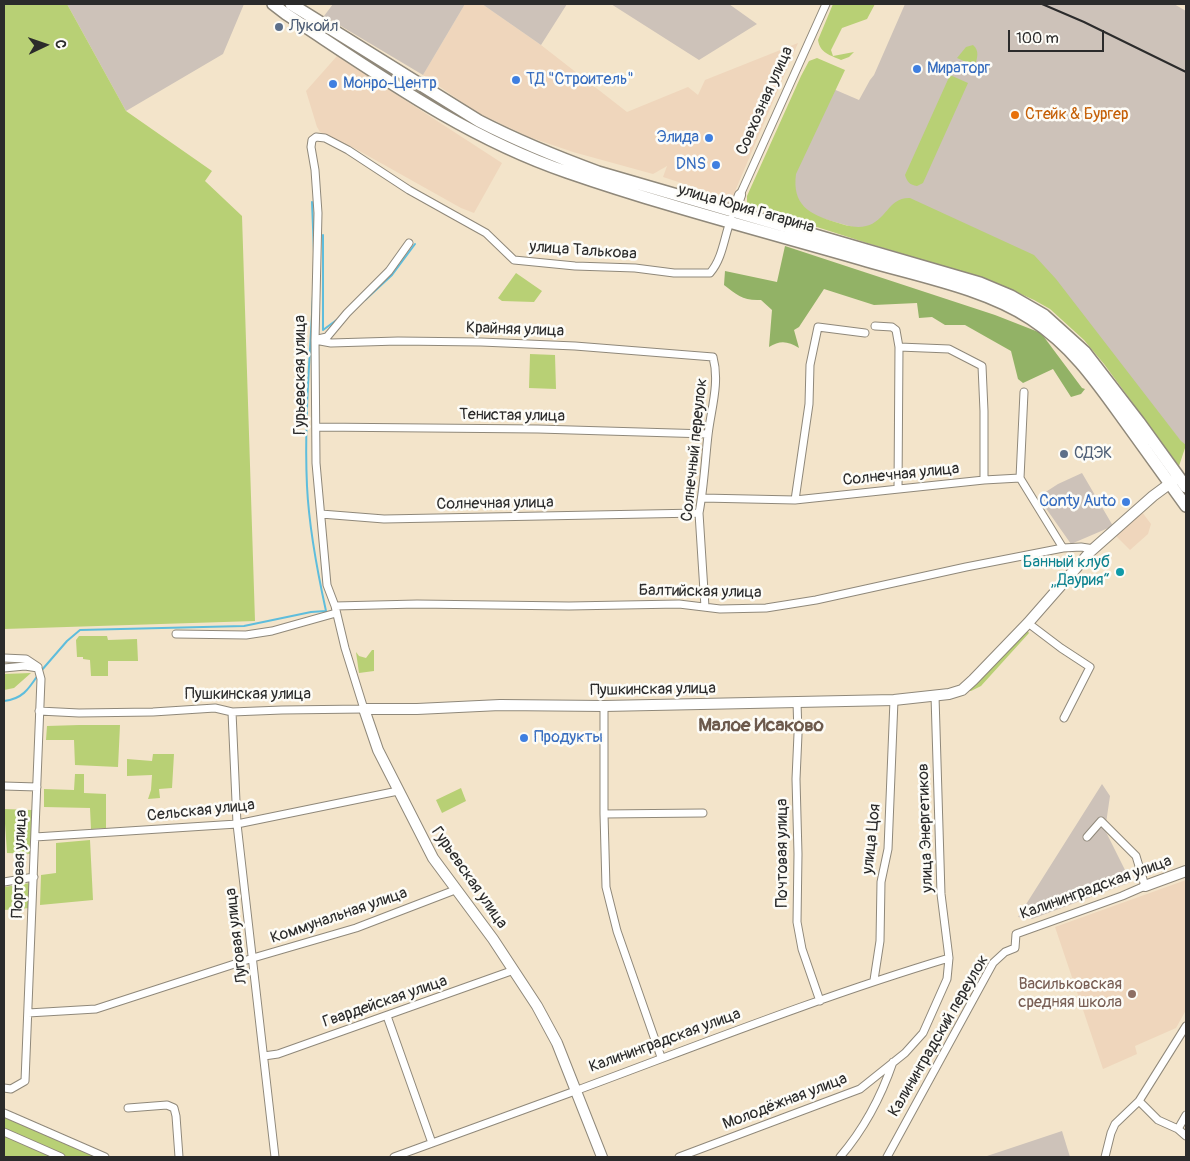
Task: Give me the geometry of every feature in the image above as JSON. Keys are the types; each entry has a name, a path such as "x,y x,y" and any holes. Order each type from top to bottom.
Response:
{"main road":[{"name":"улица Юрия Гагарина","path":"273,4 442,115 493,143 566,172 980,283 1032,307 1058,327 1085,352 1139,422 1175,480"},
{"name":"улица Юрия Гагарина","path":"291,4 479,121 510,138 598,172 732,217"},
{"path":"1175,480 1186,487"},
{"path":"1175,480 1186,506"}],"street":[{"name":"Совхозная улица","path":"732,217 740,195 826,4"},
{"name":"улица Талькова","path":"311,147 312,140 316,137 325,138 348,150 410,190 486,233 514,260 575,266 635,268 674,273 710,273 716,266 721,254 732,217"},
{"name":"Гурьевская улица","path":"311,147 315,170 318,213 315,340 316,463 327,585 335,607 345,648 378,750 398,791 433,858 493,939 537,1006 557,1043 602,1157"},
{"path":"315,340 327,336 389,271 409,242"},
{"path":"875,326 892,327 896,330 899,347 898,489"},
{"path":"795,500 810,404 810,365 818,327 865,333"},
{"name":"Крайняя улица","path":"315,340 331,342 481,342 575,346 713,357"},
{"path":"899,347 949,349 982,366 984,480"},
{"name":"Солнечный переулок","path":"705,607 699,513 708,434 715,396 716,370 713,357"},
{"path":"1024,392 1020,478 1063,548"},
{"name":"Тенистая улица","path":"316,427 538,429 708,434"},
{"name":"Солнечная улица","path":"702,498 795,500 984,480 1020,478"},
{"name":"Пушкинская улица","path":"39,711 79,713 153,712 215,708 232,712 417,709 500,705 604,706 894,700 935,696 962,690 974,680 1094,549 1153,496 1175,480"},
{"name":"Солнечная улица","path":"321,514 384,519 699,513"},
{"name":"Балтийская улица","path":"176,634 246,635 272,631 335,607 417,604 569,606 679,604 720,609 766,608 816,600 966,566 1063,548 1081,547 1094,549"},
{"path":"1028,623 1090,667 1064,718"},
{"path":"4,658 26,658 39,668"},
{"path":"4,668 25,666 39,668"},
{"name":"Портовая улица","path":"8,1089 25,1081 41,679 39,668"},
{"name":"улица Энергетиков","path":"935,696 942,894 949,958"},
{"name":"улица Цоя","path":"874,980 880,941 881,882 888,849 894,700"},
{"name":"Почтовая улица","path":"797,702 797,922 802,949 820,1001"},
{"path":"604,706 606,887 617,931 661,1057"},
{"name":"Луговая улица","path":"232,712 237,824 275,1157"},
{"path":"4,786 37,787"},
{"name":"Сельская улица","path":"35,837 237,824 398,791"},
{"path":"604,814 703,813"},
{"path":"1087,837 1101,821 1136,856 1145,886"},
{"name":"Калининградская улица","path":"1016,934 1186,871"},
{"path":"4,882 34,877"},
{"name":"Коммунальная улица","path":"28,1013 96,1009 253,958 356,928 455,890"},
{"name":"Калининградский переулок","path":"887,1157 993,963 1005,952 1015,948 1016,934"},
{"name":"Калининградская улица","path":"394,1157 874,980 949,958"},
{"name":"Молодёжная улица","path":"679,1157 860,1089 905,1053 923,1033 947,979 949,958"},
{"name":"Гвардейская улица","path":"264,1056 278,1054 514,970"},
{"path":"387,1016 432,1143"},
{"path":"1105,1157 1111,1132 1116,1124 1139,1101 1186,1026"},
{"path":"840,1157 854,1141 884,1090 893,1062"},
{"path":"1139,1101 1158,1120 1178,1129 1186,1136"},
{"path":"128,1108 167,1105 174,1108 179,1157"},
{"path":"4,1113 105,1157"},
{"path":"1178,1129 1186,1115"},
{"path":"4,1132 61,1157"}],"shaded area":[{"path":"67,4 244,4 223,54 126,111"},
{"path":"333,4 465,4 423,75 324,16"},
{"path":"465,4 482,4 541,45 627,112 688,87 698,95 705,80 798,43 733,196 715,194 663,177 667,166 653,174 573,152 529,137 476,112 423,75"},
{"path":"482,4 567,4 541,45"},
{"path":"611,4 729,4 757,24 699,60"},
{"name":"Мираторг","path":"905,4 1174,4 1186,11 1186,448 1057,286 755,199 810,79 859,100 874,75"},
{"path":"337,56 502,163 474,213 461,208 354,148 320,132 306,91"},
{"path":"1082,473 1113,526 1071,544 1038,497 1058,484"},
{"path":"1142,512 1151,524 1148,534 1130,550 1114,534"},
{"path":"1102,784 1110,796 1105,830 1131,882 1032,919 1018,917"},
{"name":"Васильковская средняя школа","path":"1186,880 1186,1010 1176,1028 1135,1046 1137,1054 1103,1069 1055,927"},
{"path":"1062,1131 1070,1157 984,1157"}],"green space":[{"path":"4,4 67,4 126,111 212,171 205,181 242,216 255,621 4,629"},
{"path":"833,4 875,4 867,19 842,28 831,50 833,56 854,52 849,57 841,60 829,55 823,51 818,40"},
{"path":"973,45 977,52 975,66 957,58 966,47"},
{"path":"817,58 845,70 796,174 795,185 804,207 826,219 850,226 862,227 879,219 897,201 910,198 1034,255 1056,279 1186,445 1179,466 1104,364 1084,340 1050,309 990,280 867,243 751,206 747,203 747,196 801,76 809,61"},
{"path":"950,75 968,83 923,183 917,186 912,185 905,175"},
{"path":"785,246 995,315 1041,333 1082,388 1085,389 1081,394 1071,397 1053,369 1023,383 1018,379 1011,351 965,325 945,325 932,317 919,318 917,303 874,305 824,289 799,327 794,330 799,348 784,342 769,347 772,310 761,300 745,298 724,285 725,271 777,282"},
{"path":"516,273 542,291 534,302 502,301 498,298"},
{"path":"530,354 555,355 556,389 529,388"},
{"path":"1027,630 1029,633 981,686 969,691 969,689"},
{"path":"79,636 107,636 108,640 137,639 138,661 108,661 108,676 91,676 90,660 77,657 76,640"},
{"path":"374,650 374,671 359,673 356,652 359,656 366,658"},
{"path":"31,673 14,688 4,690 4,674"},
{"path":"120,725 118,767 75,765 74,740 46,740 47,726"},
{"path":"153,754 174,754 172,788 159,789 160,798 148,799 152,775 127,776 127,759 152,761"},
{"path":"75,774 84,774 84,793 106,794 106,828 91,829 90,808 44,807 44,789 74,790"},
{"path":"461,788 466,801 442,813 436,800"},
{"path":"4,809 32,810 31,854 7,853"},
{"path":"90,840 93,900 40,905 41,875 56,873 56,843"},
{"path":"30,883 30,908 4,910 4,887"},
{"path":"4,1113 106,1157 4,1157"}],"waterway":[{"path":"312,202 314,252"},
{"path":"323,235 323,330 338,319"},
{"path":"365,300 392,275 415,244"},
{"path":"41,671 67,641 80,630 244,626 311,612 326,611 314,549 306,462 313,295"},
{"path":"4,701 16,698 24,693 38,675"}],"railway":[{"path":"1042,4 1084,22 1186,72"}],"place":[{"name":"Лукойл","path":"279,27"},
{"name":"Мираторг","path":"917,69"},
{"name":"ТД \"Строитель\"","path":"516,80"},
{"name":"Монро-Центр","path":"333,84"},
{"name":"Стейк & Бургер","path":"1015,115"},
{"name":"Элида","path":"709,138"},
{"name":"DNS","path":"716,165"},
{"name":"СДЭК","path":"1064,454"},
{"name":"Conty Auto","path":"1126,502"},
{"name":"Банный клуб „Даурия“","path":"1120,572"},
{"name":"Продукты","path":"524,738"},
{"name":"Васильковская средняя школа","path":"1132,994"}],"district":[{"name":"Малое Исаково","path":"761,726"}]}
